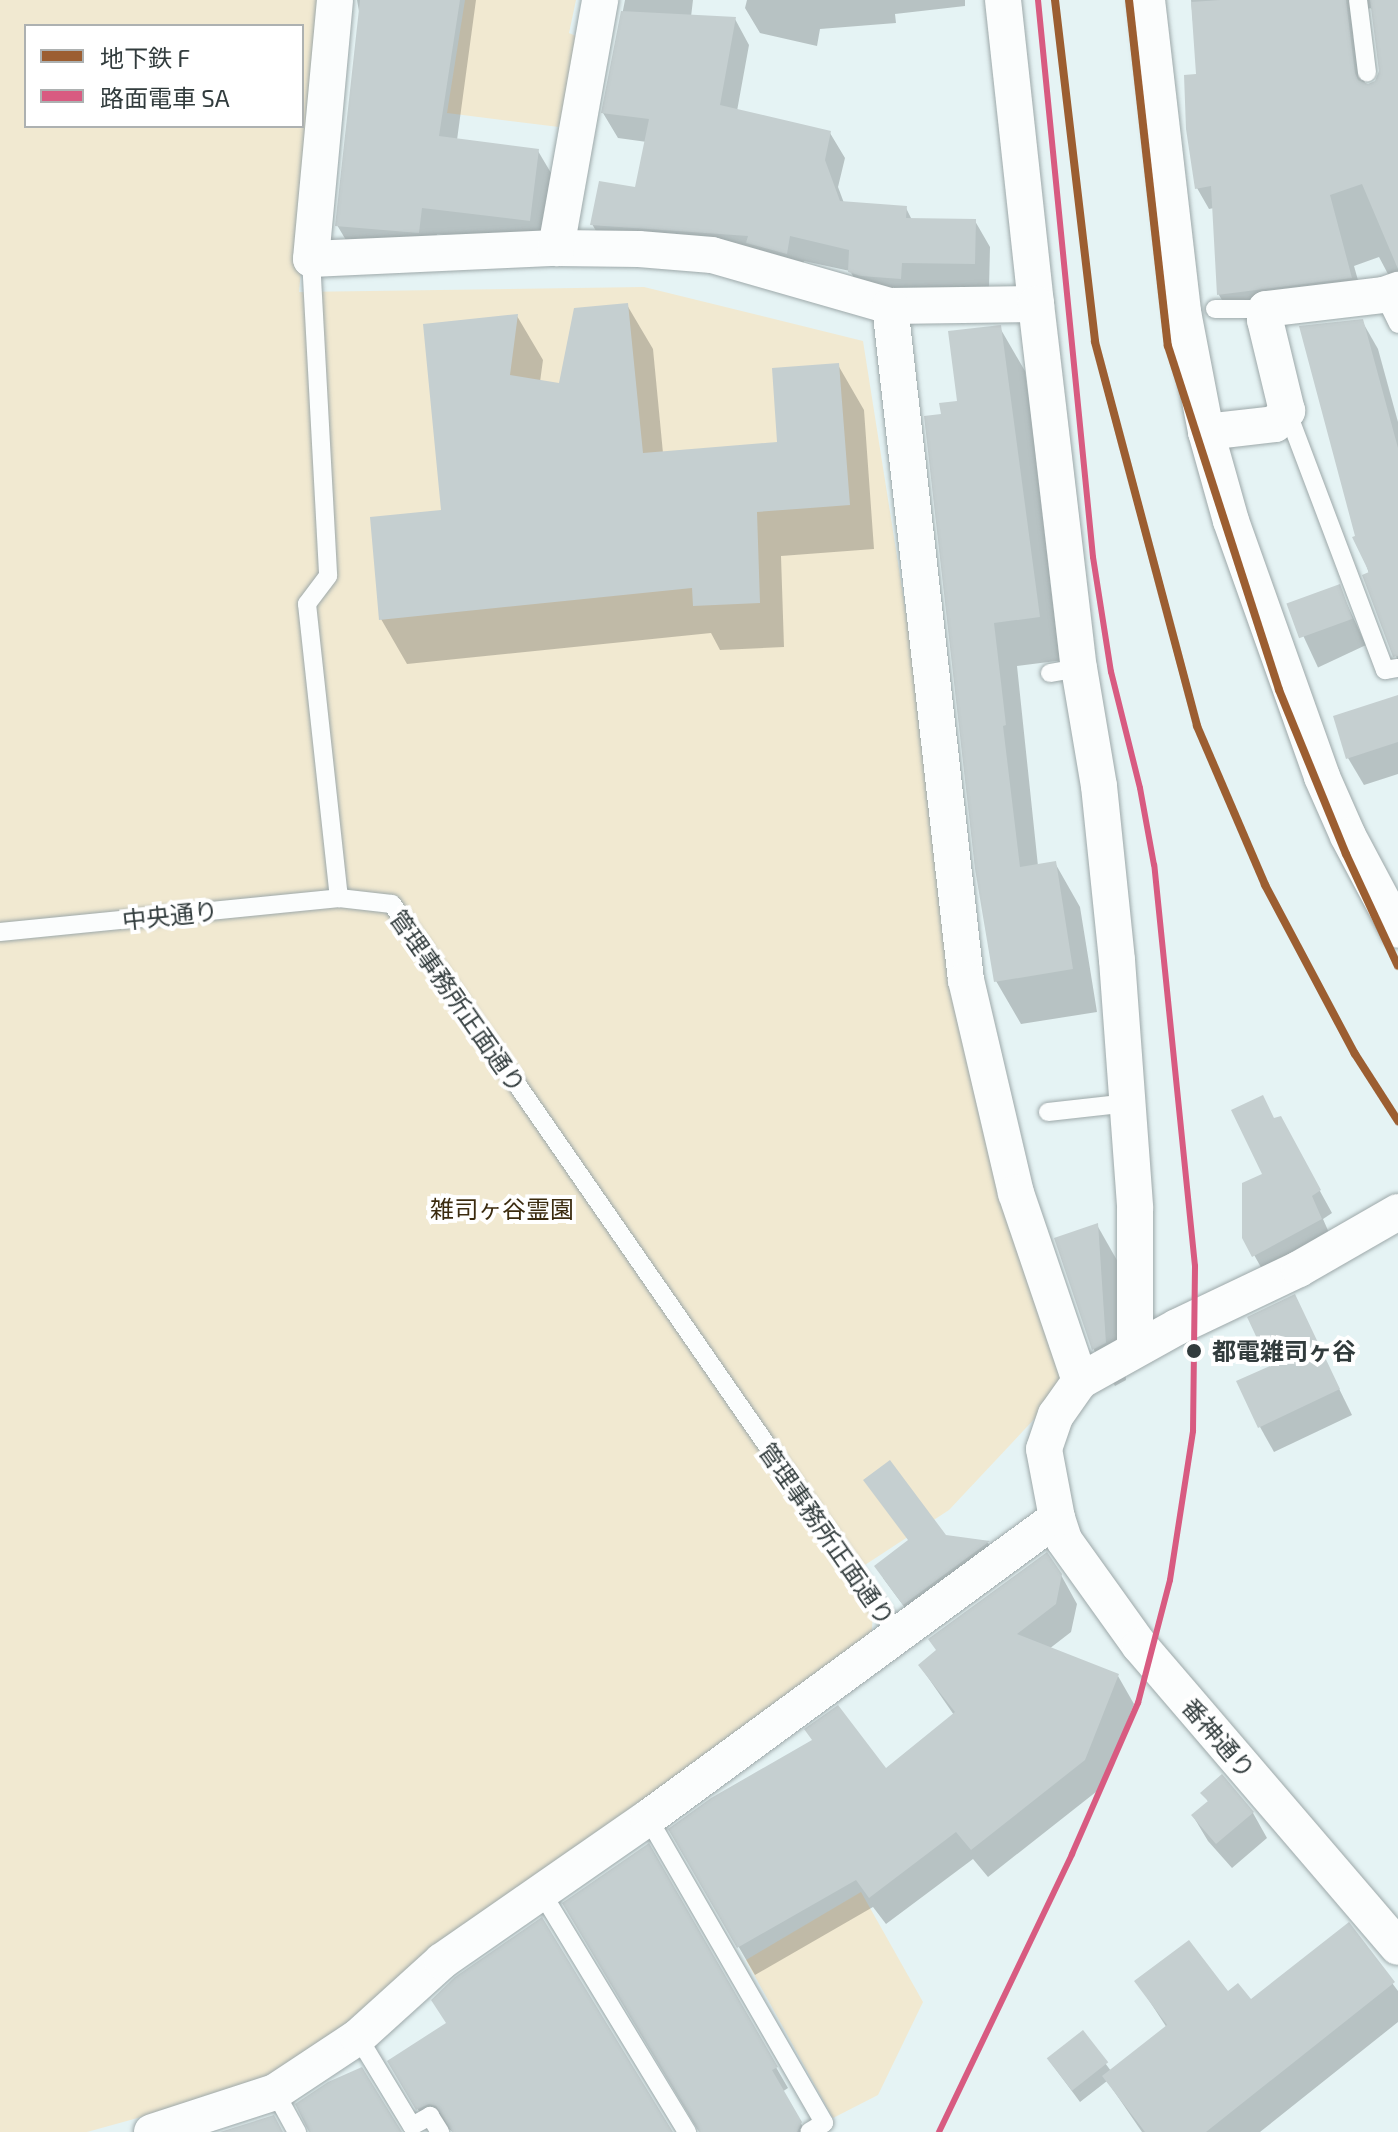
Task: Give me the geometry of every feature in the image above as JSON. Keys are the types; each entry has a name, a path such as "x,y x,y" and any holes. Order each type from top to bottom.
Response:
{"street":[{"path":"335,0 311,259 556,248 712,255 890,306 1036,304"},
{"path":"556,248 600,0"},
{"path":"1003,0 1036,304 1065,670 1099,786 1135,1208 1135,1349"},
{"path":"1147,0 1183,312 1206,432 1231,521 1322,777 1348,836 1398,930"},
{"path":"1206,432 1275,424 1287,411 1265,320 1266,309 1393,303"},
{"path":"890,306 966,980 1016,1193 1080,1381 1135,1349 1299,1269 1398,1212"},
{"name":"番神通り","path":"1080,1381 1056,1415 1044,1449 1064,1540 1140,1646 1398,1947"},
{"path":"152,2132 275,2092 358,2037 442,1961 540,1890 648,1818 1057,1518"}],"lane":[{"path":"1358,0 1367,72"},
{"path":"311,259 328,576 307,604 339,898"},
{"path":"1215,309 1266,309"},
{"path":"1287,411 1385,670 1398,668"},
{"name":"中央通り","path":"0,932 339,898"},
{"name":"管理事務所正面通り","path":"339,898 392,904 897,1633"},
{"path":"1048,1112 1128,1103"},
{"path":"648,1818 824,2123 809,2132"},
{"path":"540,1890 687,2132"},
{"path":"358,2037 412,2126 430,2116 440,2132"},
{"path":"275,2092 297,2132"}],"green space":[{"name":"雑司ヶ谷霊園","path":"0,0 327,0 299,292 644,287 863,341 971,1025 1068,1378 1055,1397 949,1510 845,1578 873,1615 871,1640 356,2023 268,2082 87,2132 0,2132"},
{"path":"465,0 576,0 569,33 578,37 559,127 447,113"},
{"path":"861,1892 923,2002 878,2095 833,2118 746,1960"}],"building":[{"path":"360,0 460,0 439,136 539,149 530,221 422,208 419,233 335,226"},
{"path":"1346,0 1355,73 1358,80 1368,84 1375,81 1379,71 1370,0 1398,0 1398,269 1362,184 1330,195 1352,278 1217,295 1211,186 1195,189 1186,129 1184,75 1196,74 1191,2"},
{"path":"621,11 736,17 720,105 831,131 825,160 840,201 907,206 906,218 976,219 975,264 902,263 901,279 861,276 848,272 849,250 790,236 787,254 746,243 748,236 590,225 599,181 635,187 649,119 601,113"},
{"path":"628,303 643,453 777,442 772,368 839,363 850,505 757,512 760,603 693,606 692,588 379,620 370,517 441,510 423,324 518,314 510,375 559,383 574,308"},
{"path":"1363,319 1398,448 1398,656 1393,657 1362,575 1369,572 1352,537 1355,536 1299,326"},
{"path":"1001,325 1040,617 994,623 1006,725 1003,726 1020,867 1056,861 1073,969 994,982 975,869 924,416 941,414 939,403 957,401 948,331"},
{"path":"1340,584 1353,619 1299,638 1286,603"},
{"path":"1398,695 1398,742 1346,759 1333,716"},
{"path":"1263,1095 1274,1118 1281,1116 1321,1190 1312,1196 1322,1219 1252,1257 1242,1238 1242,1183 1262,1174 1231,1110"},
{"path":"1098,1223 1106,1343 1092,1350 1054,1238"},
{"path":"1295,1294 1340,1389 1258,1428 1236,1381 1270,1366 1247,1317"},
{"path":"890,1460 946,1535 990,1541 903,1605 874,1566 908,1540 863,1480"},
{"path":"1047,1552 1062,1574 1056,1604 1017,1634 1119,1674 1085,1760 971,1850 956,1832 869,1898 856,1880 737,1948 668,1829 711,1798 812,1740 804,1729 838,1705 886,1768 955,1712 918,1665 936,1650 928,1639"},
{"path":"1222,1774 1254,1812 1216,1844 1191,1815 1208,1801 1200,1793"},
{"path":"649,1843 778,2067 772,2070 802,2122 797,2132 699,2132 562,1903"},
{"path":"542,1917 673,2132 452,2132 436,2106 429,2104 416,2110 387,2061 446,2023 431,2000 455,1977"},
{"path":"1349,1922 1395,1982 1206,2132 1145,2132 1102,2076 1167,2025 1134,1981 1189,1940 1228,1991 1238,1983 1251,1999"},
{"path":"1083,2030 1108,2062 1072,2091 1047,2058"},
{"path":"362,2067 402,2132 309,2132 295,2104 328,2082"},
{"path":"274,2115 283,2132 220,2132"}],"metro line":[{"name":"F","path":"1055,0 1095,342 1197,726 1265,885 1355,1054 1398,1121"},
{"name":"F","path":"1129,0 1168,346 1279,690 1346,854 1398,966"}],"tram line":[{"name":"SA","path":"939,2132 1072,1854 1138,1703 1170,1580 1193,1431 1195,1266 1154,865 1140,788 1111,672 1093,557 1038,0"}],"place":[{"name":"都電雑司ヶ谷","path":"1194,1351"}]}
